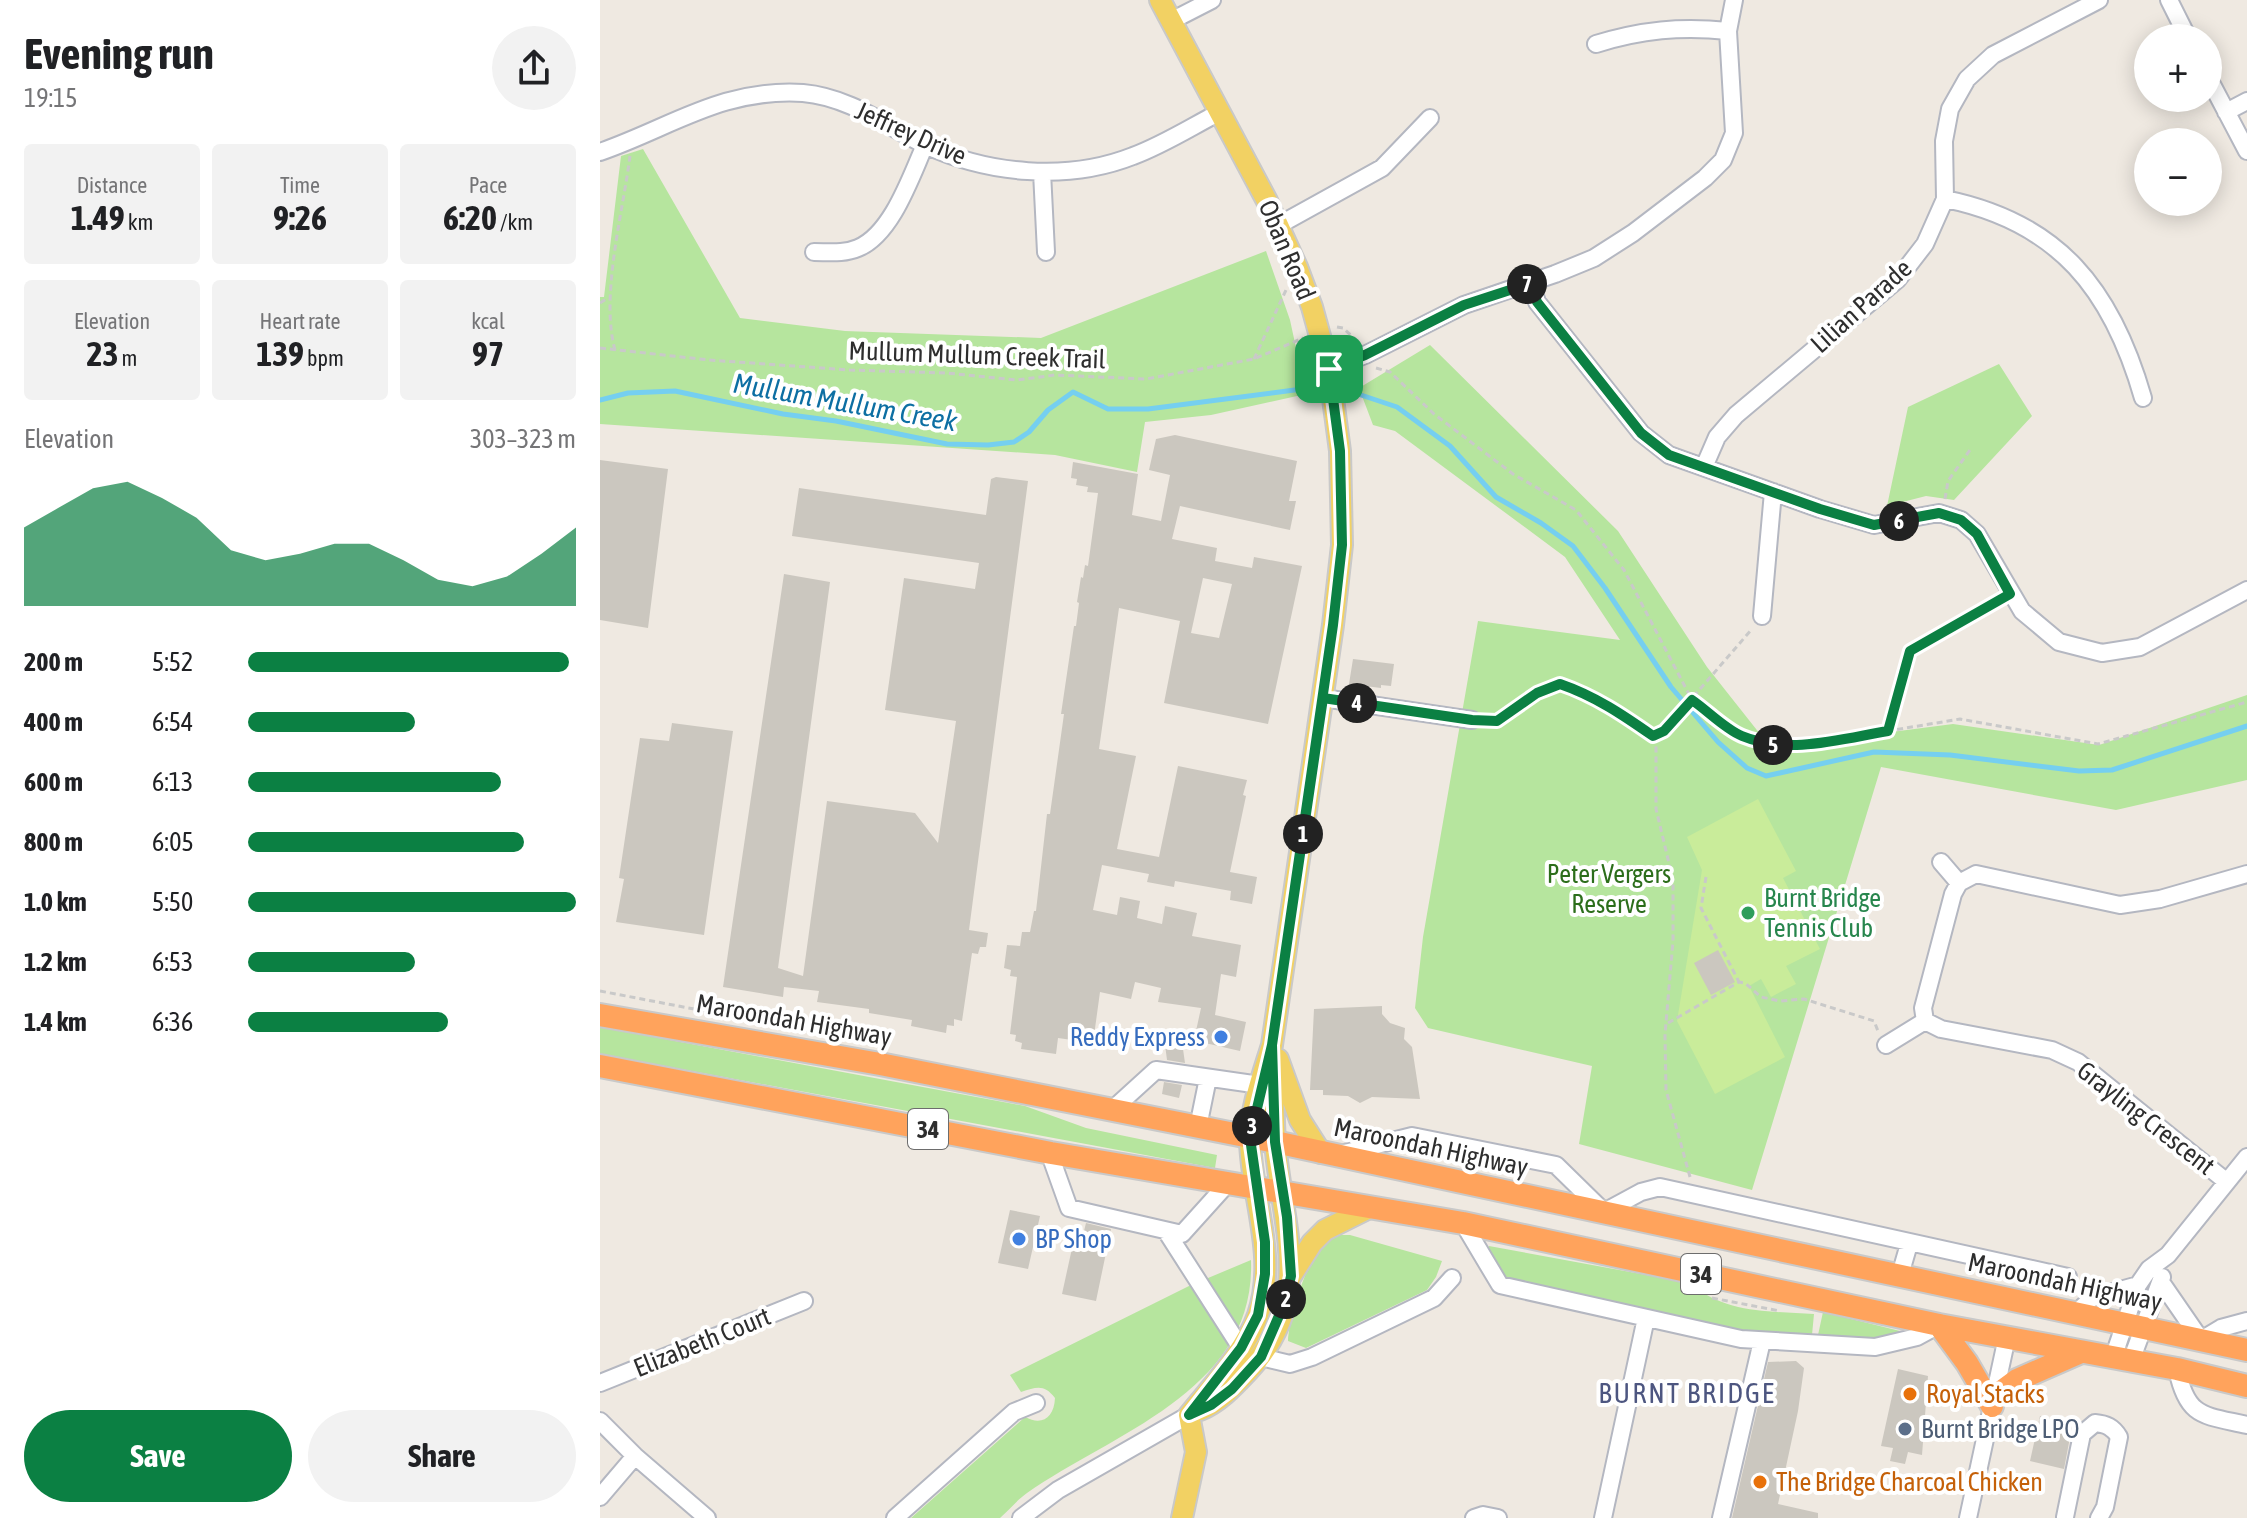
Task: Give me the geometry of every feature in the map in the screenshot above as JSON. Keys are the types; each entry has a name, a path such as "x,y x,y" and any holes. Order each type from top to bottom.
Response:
{"highway":[{"name":"Maroondah Highway","path":"600,1015 880,1064 1275,1142 2247,1350"},
{"name":"34","path":"600,1066 1049,1152 1463,1223 1939,1325 2177,1369 2247,1386"},
{"path":"2007,1337 2013,1300"},
{"path":"1939,1325 1993,1402 2017,1380 2081,1352"}],"main road":[{"name":"Oban Road","path":"1160,0 1279,225 1316,319 1329,369 1340,451 1342,545 1272,1045 1260,1085 1250,1138 1265,1242 1265,1274 1258,1315 1241,1348 1189,1415"},
{"name":"Oban Road","path":"1272,1045 1275,1142 1291,1276"},
{"path":"1272,1045 1300,1120 1328,1154"},
{"path":"1182,1518 1196,1452 1189,1415 1221,1397 1261,1357 1280,1316 1291,1276 1312,1243 1325,1230 1371,1207"},
{"path":"1241,1348 1261,1357"}],"street":[{"path":"1171,21 1212,0"},
{"path":"1329,369 1365,355 1464,305 1594,258 1633,233 1705,178 1723,160 1734,133 1728,31 1734,0"},
{"name":"Lilian Parade","path":"1704,467 1717,437 1736,415 1898,279 1925,244 1945,199 1944,141 1950,109 1967,79 1993,55 2099,0"},
{"path":"2169,0 2181,24"},
{"path":"1596,44 1655,29 1693,27 1728,31"},
{"name":"Jeffrey Drive","path":"600,152 700,108 732,99 805,93 856,107 925,145 978,163 1042,172 1074,171 1122,160 1220,112"},
{"path":"2226,112 2247,101"},
{"path":"2222,104 2247,151"},
{"path":"1279,225 1382,168 1430,118"},
{"path":"814,252 842,252 868,243 893,212 925,145"},
{"path":"1042,172 1046,252"},
{"path":"1945,199 1972,205 2010,220 2047,242 2072,262 2104,303 2118,328 2143,398"},
{"path":"1531,283 1537,302 1641,433 1669,455 1874,525 1939,513 1961,520 1977,534 2022,611 2059,642 2102,653 2140,647 2247,590"},
{"path":"1762,616 1773,492"},
{"path":"1323,698 1472,720"},
{"path":"1941,862 1959,883"},
{"path":"1886,1045 1925,1021 1923,1008 1953,894 1959,883 1976,874 2120,905 2160,899 2247,874"},
{"name":"Grayling Crescent","path":"1925,1021 1941,1029 2052,1050 2078,1062 2227,1182"},
{"path":"1112,1110 1156,1070 1260,1085"},
{"path":"1198,1127 1208,1078"},
{"path":"1328,1154 1412,1136 1556,1165 1604,1212 1641,1192 1660,1187 2068,1277"},
{"path":"1049,1152 1069,1208 1182,1234 1228,1183"},
{"path":"2122,1360 2133,1326 2138,1285 2149,1269 2168,1255 2247,1157"},
{"path":"1463,1223 1500,1285 1741,1339 1875,1347 1917,1337 1939,1325"},
{"path":"1166,1231 1241,1348"},
{"path":"1900,1275 1909,1244"},
{"path":"2133,1326 2161,1282 2168,1255"},
{"path":"1261,1357 1290,1364 1312,1357 1434,1298 1452,1278"},
{"path":"2161,1282 2201,1340 2221,1328 2247,1321"},
{"path":"2075,1314 2092,1298 2138,1285"},
{"name":"Elizabeth Court","path":"600,1383 804,1301"},
{"path":"1603,1518 1646,1318"},
{"path":"1968,1518 2007,1337"},
{"path":"1721,1518 1762,1341"},
{"path":"2177,1369 2181,1390 2192,1408 2208,1416 2247,1425"},
{"path":"895,1518 1014,1412 1036,1403"},
{"path":"1021,1518 1058,1490 1189,1415"},
{"path":"600,1421 635,1456 707,1518"},
{"path":"2065,1517 2082,1434 2095,1423 2105,1424 2119,1437 2105,1507 2099,1518"},
{"path":"600,1497 635,1456"},
{"path":"1474,1518 1483,1515 1498,1518"}],"path":[{"path":"615,350 608,298 632,140"},
{"path":"1254,359 1297,267"},
{"path":"600,303 608,298"},
{"name":"Mullum Mullum Creek Trail","path":"600,348 850,370 947,373 1017,380 1055,375 1146,379 1254,359 1300,340"},
{"path":"1373,367 1390,372 1434,414 1513,474 1576,510 1624,570 1692,700 1740,735 1772,745 1810,744 1960,719 2098,744 2247,702"},
{"path":"1945,499 1948,481 1972,447"},
{"path":"1888,731 1910,651 2010,594"},
{"path":"1695,1196 1666,1090 1673,880 1656,809 1656,740 1762,616"},
{"path":"1472,720 1497,721 1537,693 1560,684 1584,692 1617,710 1653,736 1664,731"},
{"path":"1706,877 1701,908 1739,982 1751,987 1761,997 1780,1001 1804,999 1874,1021 1886,1045"},
{"path":"1666,1024 1739,982"},
{"path":"1712,1298 1776,1311 1788,1310"}],"green space":[{"path":"643,149 740,318 845,331 1041,338 1266,251 1290,320 1306,394 1211,415 1145,422 1137,472 1055,455 600,424 600,297 604,297 621,156"},
{"name":"Peter Vergers Reserve","path":"1430,345 1618,531 1707,667 1760,734 1822,741 1953,724 2099,745 2247,695 2247,780 2116,810 1881,767 1752,1190 1579,1144 1592,1066 1428,1028 1415,1008 1423,937 1478,621 1620,640 1565,557 1395,431 1373,425 1359,388"},
{"path":"1999,364 2032,416 1954,500 1926,496 1887,506 1908,407"},
{"name":"Burnt Bridge Tennis Club","path":"1758,799 1796,871 1783,878 1820,949 1786,966 1796,984 1771,997 1761,979 1749,986 1785,1057 1715,1094 1677,1021 1702,870 1687,837"},
{"path":"600,1027 1025,1106 1086,1128 1217,1155 1215,1168 600,1054"},
{"path":"1335,1235 1350,1235 1442,1261 1427,1290 1306,1348 1288,1341 1291,1319 1314,1256 1321,1245"},
{"path":"1489,1246 1690,1283 1733,1306 1814,1314 1812,1335 1742,1331 1506,1279 1499,1275 1487,1251"},
{"path":"1251,1260 1246,1305 1230,1343 1206,1375 1174,1402 1027,1493 1000,1518 911,1518 1025,1417 1037,1421 1050,1415 1055,1398 1047,1390 1040,1388 1021,1392 1010,1375 1189,1286"},
{"path":"1823,1312 1903,1334 1877,1341 1818,1335"}],"building":[{"path":"1175,435 1297,461 1289,501 1296,501 1290,530 1180,506 1172,539 1217,548 1215,561 1252,568 1254,557 1302,566 1268,724 1164,703 1180,621 1119,608 1099,749 1136,756 1117,849 1159,857 1178,766 1247,780 1230,872 1257,877 1252,904 1230,900 1231,891 1175,881 1174,887 1147,882 1149,874 1102,865 1093,910 1117,915 1120,897 1140,901 1137,918 1162,924 1165,906 1197,913 1192,936 1241,945 1236,977 1221,974 1215,1015 1246,1022 1240,1051 1205,1043 1196,1031 1201,1008 1158,1002 1161,988 1135,982 1131,999 1100,992 1093,1043 1058,1038 1056,1054 1021,1049 1022,1043 1015,1041 1016,1035 1010,1034 1017,977 1010,976 1011,970 1004,968 1007,945 1020,946 1022,932 1030,932 1036,911 1077,602 1081,577 1085,565 1088,566 1098,493 1087,492 1088,487 1076,485 1077,479 1071,478 1073,462 1138,474 1132,515 1161,521 1170,475 1149,470 1156,439","holes":["1203,578 1232,584 1219,638 1191,633"]},
{"path":"600,460 668,469 648,628 600,620"},
{"path":"991,479 1028,481 969,930 988,933 986,947 980,947 978,954 972,953 962,1021 954,1019 954,1026 947,1025 946,1033 911,1026 912,1020 869,1013 869,1009 817,1002 819,991 784,987 783,997 723,987 784,574 830,582 778,968 803,976 827,801 915,813 938,843 956,721 885,710 904,578 975,589 979,563 792,536 799,488 986,515"},
{"path":"1353,659 1394,664 1391,686 1381,685 1381,688 1349,684"},
{"path":"672,723 733,731 704,935 616,922 624,879 619,878 640,738 669,741"},
{"name":"Burnt Bridge Tennis Club","path":"1718,950 1735,982 1711,995 1694,963"},
{"path":"1382,1006 1382,1014 1390,1023 1405,1028 1404,1039 1412,1047 1420,1099 1372,1097 1360,1103 1348,1096 1323,1095 1323,1090 1310,1090 1314,1009"},
{"path":"1181,1035 1185,1063 1167,1060 1164,1037"},
{"path":"1164,1082 1182,1085 1179,1098 1162,1094"},
{"name":"BP Shop","path":"1010,1210 1040,1216 1028,1269 998,1263"},
{"path":"1086,1223 1111,1229 1096,1301 1062,1294 1076,1230 1084,1231"},
{"path":"1796,1361 1804,1368 1778,1504 1818,1513 1818,1518 1732,1518 1768,1362"},
{"path":"1898,1369 1928,1376 1922,1455 1908,1452 1905,1464 1890,1461 1893,1448 1881,1446"},
{"path":"2040,1416 2076,1424 2071,1432 2064,1469 2030,1461"}],"waterway":[{"name":"Mullum Mullum Creek","path":"600,400 628,393 675,391 947,444 988,445 1014,442 1029,432 1048,410 1073,392 1108,409 1148,409 1302,389"},
{"name":"Mullum Mullum Creek","path":"1358,394 1397,407 1450,446 1496,497 1573,546 1671,687 1718,742 1747,768 1766,776 1874,752 1950,755 2079,771 2112,770 2247,726"}],"place":[{"name":"Burnt Bridge Tennis Club","path":"1748,913"},
{"name":"Reddy Express","path":"1221,1037"},
{"name":"BP Shop","path":"1019,1239"},
{"name":"Royal Stacks","path":"1910,1394"},
{"name":"Burnt Bridge LPO","path":"1905,1429"},
{"name":"The Bridge Charcoal Chicken","path":"1760,1482"}],"district":[{"name":"BURNT BRIDGE","path":"1687,1393"}],"route":[{"path":"1329,369 1340,451 1342,545 1272,1045 1275,1142 1287,1217 1291,1276 1275,1330 1261,1357 1232,1389 1211,1405 1189,1415 1241,1348 1258,1315 1265,1274 1265,1242 1250,1138 1260,1085 1272,1045 1323,698 1497,721 1537,693 1560,684 1584,692 1617,710 1653,736 1664,731 1692,700 1740,735 1772,745 1810,744 1888,731 1910,651 2010,594 1977,534 1961,520 1939,513 1874,525 1669,455 1641,433 1537,302 1531,283 1464,305 1365,355 1329,369"}]}
